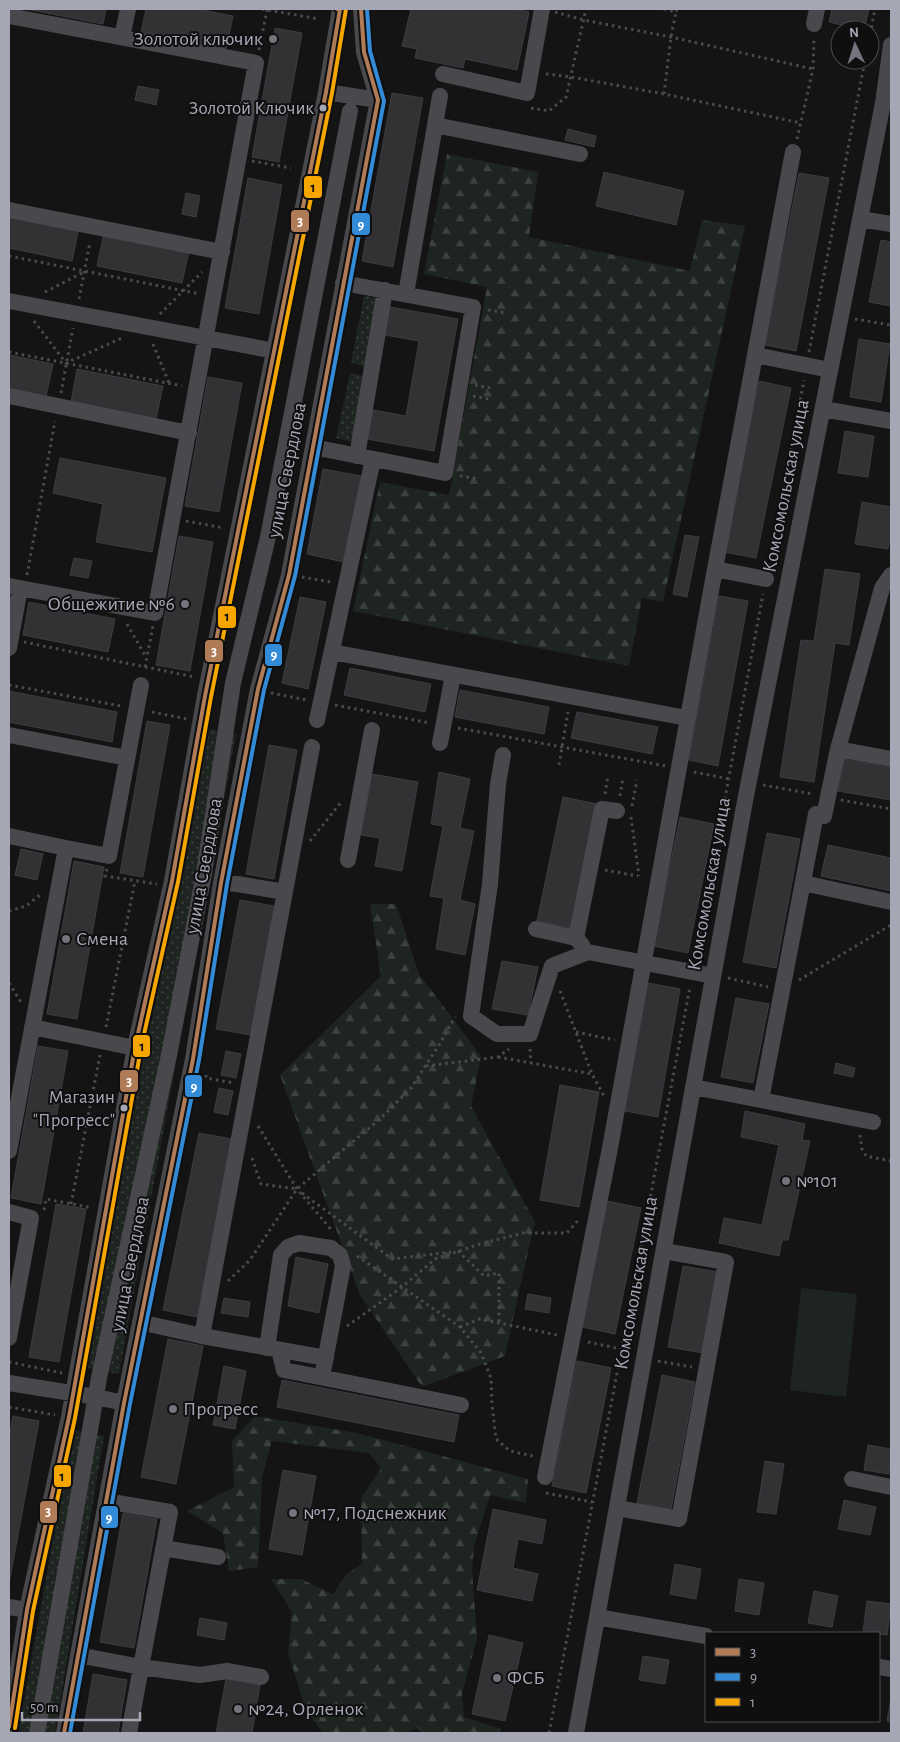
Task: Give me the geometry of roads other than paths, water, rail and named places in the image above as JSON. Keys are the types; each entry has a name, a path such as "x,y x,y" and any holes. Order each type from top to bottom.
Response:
{"street":[{"path":"122,37 128,9"},
{"name":"улица Свердлова","path":"9,1727 27,1610 73,1393 135,1048 172,881 207,688 326,92 339,9"},
{"name":"улица Свердлова","path":"64,1733 124,1403 193,1059 221,883 258,688 289,575 378,100 364,52 361,9"},
{"path":"443,74 527,93 530,73 548,10"},
{"path":"9,16 256,63 155,613 18,587 9,648"},
{"name":"Комсомольская улица","path":"576,1733 693,1088 720,977 747,792 860,219 887,104 891,45"},
{"path":"326,92 378,100"},
{"path":"406,294 440,96"},
{"path":"37,1733 96,1397 169,1055 204,874 231,692 268,537 350,111"},
{"path":"435,125 580,154"},
{"path":"545,1477 615,1116 714,569 794,152"},
{"path":"9,210 222,252"},
{"path":"860,219 891,224"},
{"path":"312,447 445,474 473,307 343,283"},
{"path":"317,720 346,585 365,457 384,290"},
{"path":"15,302 275,351"},
{"path":"755,355 830,370"},
{"path":"9,396 189,433"},
{"path":"822,409 891,421"},
{"path":"714,569 766,579"},
{"path":"761,1100 803,883 882,588 891,575"},
{"path":"332,652 688,718"},
{"path":"440,743 454,675"},
{"path":"9,836 109,856 141,685"},
{"path":"348,860 372,730"},
{"path":"9,735 128,758"},
{"path":"202,1336 312,747"},
{"path":"838,749 891,759"},
{"path":"503,755 498,784 490,884 471,1016 497,1034 530,1034 552,966 588,952 720,977"},
{"path":"576,938 602,809 618,808"},
{"path":"9,1151 66,848"},
{"path":"221,883 285,892"},
{"path":"803,883 891,902"},
{"path":"536,929 576,938 588,952"},
{"path":"32,1027 135,1048"},
{"path":"693,1088 873,1122"},
{"path":"9,1212 31,1218 12,1307 9,1338"},
{"path":"322,1377 343,1266 340,1256 331,1248 299,1243 288,1247 282,1255 273,1349 284,1370 461,1405"},
{"path":"617,1508 679,1519 707,1370 726,1262 664,1251"},
{"path":"140,1322 202,1336 326,1358"},
{"path":"9,1384 73,1393 124,1403"},
{"path":"852,1479 891,1487"},
{"path":"106,1501 170,1512 129,1733"},
{"path":"163,1548 218,1557"},
{"path":"9,1607 27,1610"},
{"path":"597,1617 705,1636"},
{"path":"78,1655 141,1667 200,1675 227,1671 261,1677"}],"place":[{"name":"Золотой ключик","path":"273,39"},
{"name":"Золотой Ключик","path":"323,108"},
{"name":"Общежитие №6","path":"185,604"},
{"name":"Смена","path":"66,939"},
{"name":"Магазин \"Прогресс\"","path":"124,1108"},
{"name":"№101","path":"786,1181"},
{"name":"Прогресс","path":"173,1409"},
{"name":"№17, Подснежник","path":"293,1513"},
{"name":"ФСБ","path":"497,1678"},
{"name":"№24, Орленок","path":"238,1709"}]}
